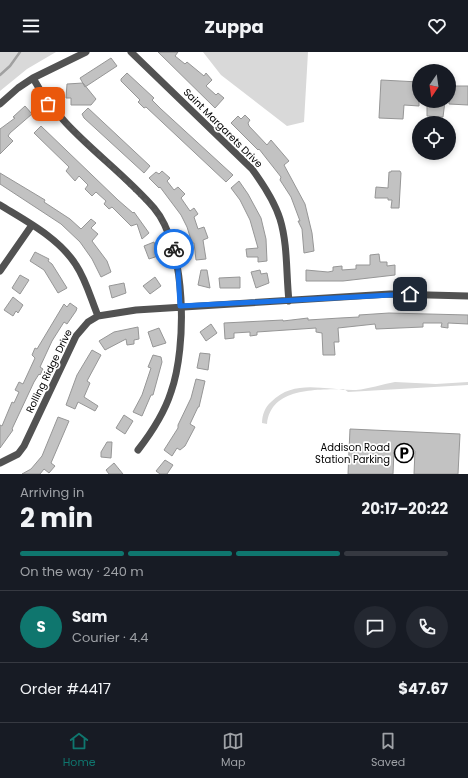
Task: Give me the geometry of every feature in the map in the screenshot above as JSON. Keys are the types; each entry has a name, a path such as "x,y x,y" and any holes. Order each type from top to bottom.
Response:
{"street":[{"path":"0,104 18,88 33,78 86,52"},
{"name":"Saint Margarets Drive","path":"131,52 252,169 264,186 280,220 285,248 289,301"},
{"path":"33,78 55,112 146,199 160,217 168,234 177,261 181,333 174,382 163,412 154,429 138,450"},
{"path":"0,204 32,225 63,250 74,262 82,275 98,316"},
{"path":"0,271 32,225"},
{"name":"Rolling Ridge Drive","path":"0,463 21,451 76,336 88,322 98,316 136,310 180,306 289,301 390,294 468,296"}],"shaded area":[{"path":"0,52 56,52 27,69 0,91"},
{"path":"203,52 308,52 304,122 287,126 221,75"},
{"path":"395,382 436,384 468,382 468,385 348,392 345,390 356,390"},
{"path":"311,387 337,389 308,391 296,393 286,397 277,403 270,412 267,424 262,423 264,411 267,406 280,395 290,390"}],"building":[{"path":"158,52 178,52 175,56 185,64 187,62 204,76 206,73 212,80 206,86 216,95 218,93 224,98 215,108"},
{"path":"111,58 117,66 85,87 80,78"},
{"path":"127,73 154,98 152,100 161,109 233,175 226,182 146,107 144,108 138,102 140,100 121,81"},
{"path":"381,80 412,82 412,106 404,105 403,119 379,118"},
{"path":"83,83 96,99 91,105 71,105 71,98 66,98 67,84"},
{"path":"456,86 468,86 468,105 456,104"},
{"path":"25,106 32,114 10,133 8,136 13,141 0,154 0,129 15,118 13,117"},
{"path":"88,108 150,166 144,173 84,118 82,114"},
{"path":"427,108 444,108 443,116 427,116"},
{"path":"245,115 250,120 248,123 249,126 267,145 271,140 289,161 284,165 305,204 312,233 314,251 304,253 302,229 298,221 300,221 291,197 280,180 281,177 259,149 258,150 231,123 238,116 241,119"},
{"path":"41,126 118,200 133,213 134,212 149,233 142,239 137,224 131,226 112,207 109,209 104,204 106,201 96,192 92,196 85,189 88,185 79,176 75,181 66,171 69,167 34,133"},
{"path":"162,171 170,178 167,181 174,190 178,187 185,194 181,198 190,211 194,208 198,214 194,217 198,229 204,227 208,238 203,240 206,259 196,260 194,243 192,243 181,215 160,187 159,188 149,178 156,172 159,174"},
{"path":"400,171 401,173 399,208 391,208 392,200 388,200 388,198 375,198 376,187 388,188 389,172"},
{"path":"0,173 45,200 44,202 70,219 81,229 91,219 96,223 91,228 98,234 92,241 107,261 111,272 101,277 92,259 80,242 61,224 0,184"},
{"path":"239,181 261,218 266,239 267,261 258,262 258,257 247,257 246,249 258,248 250,220 240,200 231,188"},
{"path":"154,242 158,256 149,259 144,246"},
{"path":"35,252 49,259 48,261 52,264 67,288 58,293 44,270 30,261"},
{"path":"379,254 380,262 387,262 387,266 395,265 395,275 343,281 306,281 306,270 328,272 333,271 333,267 342,266 342,270 356,269 356,265 370,265 370,255"},
{"path":"201,270 207,270 210,288 198,285"},
{"path":"260,270 261,274 267,273 269,283 256,288 251,272"},
{"path":"20,275 29,280 20,294 12,288"},
{"path":"155,277 161,286 150,294 143,286"},
{"path":"240,277 240,288 220,288 219,278"},
{"path":"124,283 126,293 112,298 109,286"},
{"path":"13,297 23,305 18,313 16,311 13,316 4,310"},
{"path":"70,303 77,308 76,311 67,324 64,322 52,341 40,367 43,369 34,382 12,429 13,430 0,448 0,425 2,426 12,402 14,403 19,392 15,390 19,382 23,384 35,358 32,355 35,348 37,349 64,304 67,307"},
{"path":"389,313 468,315 468,324 448,323 448,328 441,327 442,323 423,323 423,327 376,329 375,324 338,328 339,342 334,342 335,355 323,355 322,333 316,332 316,328 257,332 257,335 250,336 250,332 234,333 234,338 225,339 224,323 283,321 308,318 308,320 359,317 359,315"},
{"path":"211,324 217,333 206,341 200,332"},
{"path":"138,327 139,339 134,340 134,344 127,345 126,339 105,350 99,341 114,332"},
{"path":"159,328 166,343 153,347 148,332"},
{"path":"92,350 101,355 87,381 90,383 84,397 98,406 95,411 78,402 75,409 66,405 77,375"},
{"path":"200,353 210,354 208,370 197,368"},
{"path":"153,355 161,357 162,362 153,395 151,395 142,416 133,412 142,395 151,368 148,367"},
{"path":"196,379 205,381 199,407 190,424 195,427 185,446 180,450 177,448 172,456 164,450 178,428 191,398"},
{"path":"124,415 133,421 125,434 116,428"},
{"path":"58,417 69,421 51,463 55,466 49,473 44,469 40,474 22,474 31,469 42,456"},
{"name":"Addison Road Station Parking","path":"350,429 460,434 458,474 414,474 415,451 394,450 393,474 348,474"},
{"path":"107,442 112,442 111,458 101,457 101,452"},
{"path":"165,460 173,465 167,474 160,474 156,471"},
{"path":"114,463 123,474 109,474 106,470"}],"waterway":[{"path":"0,75 10,66 20,52"}],"way so far":[{"path":"48,104 87,144 146,199 164,225 174,249"}],"place":[{"name":"Addison Road Station Parking","path":"404,453"}],"route":[{"path":"174,249 178,270 180,306 410,294"}]}
